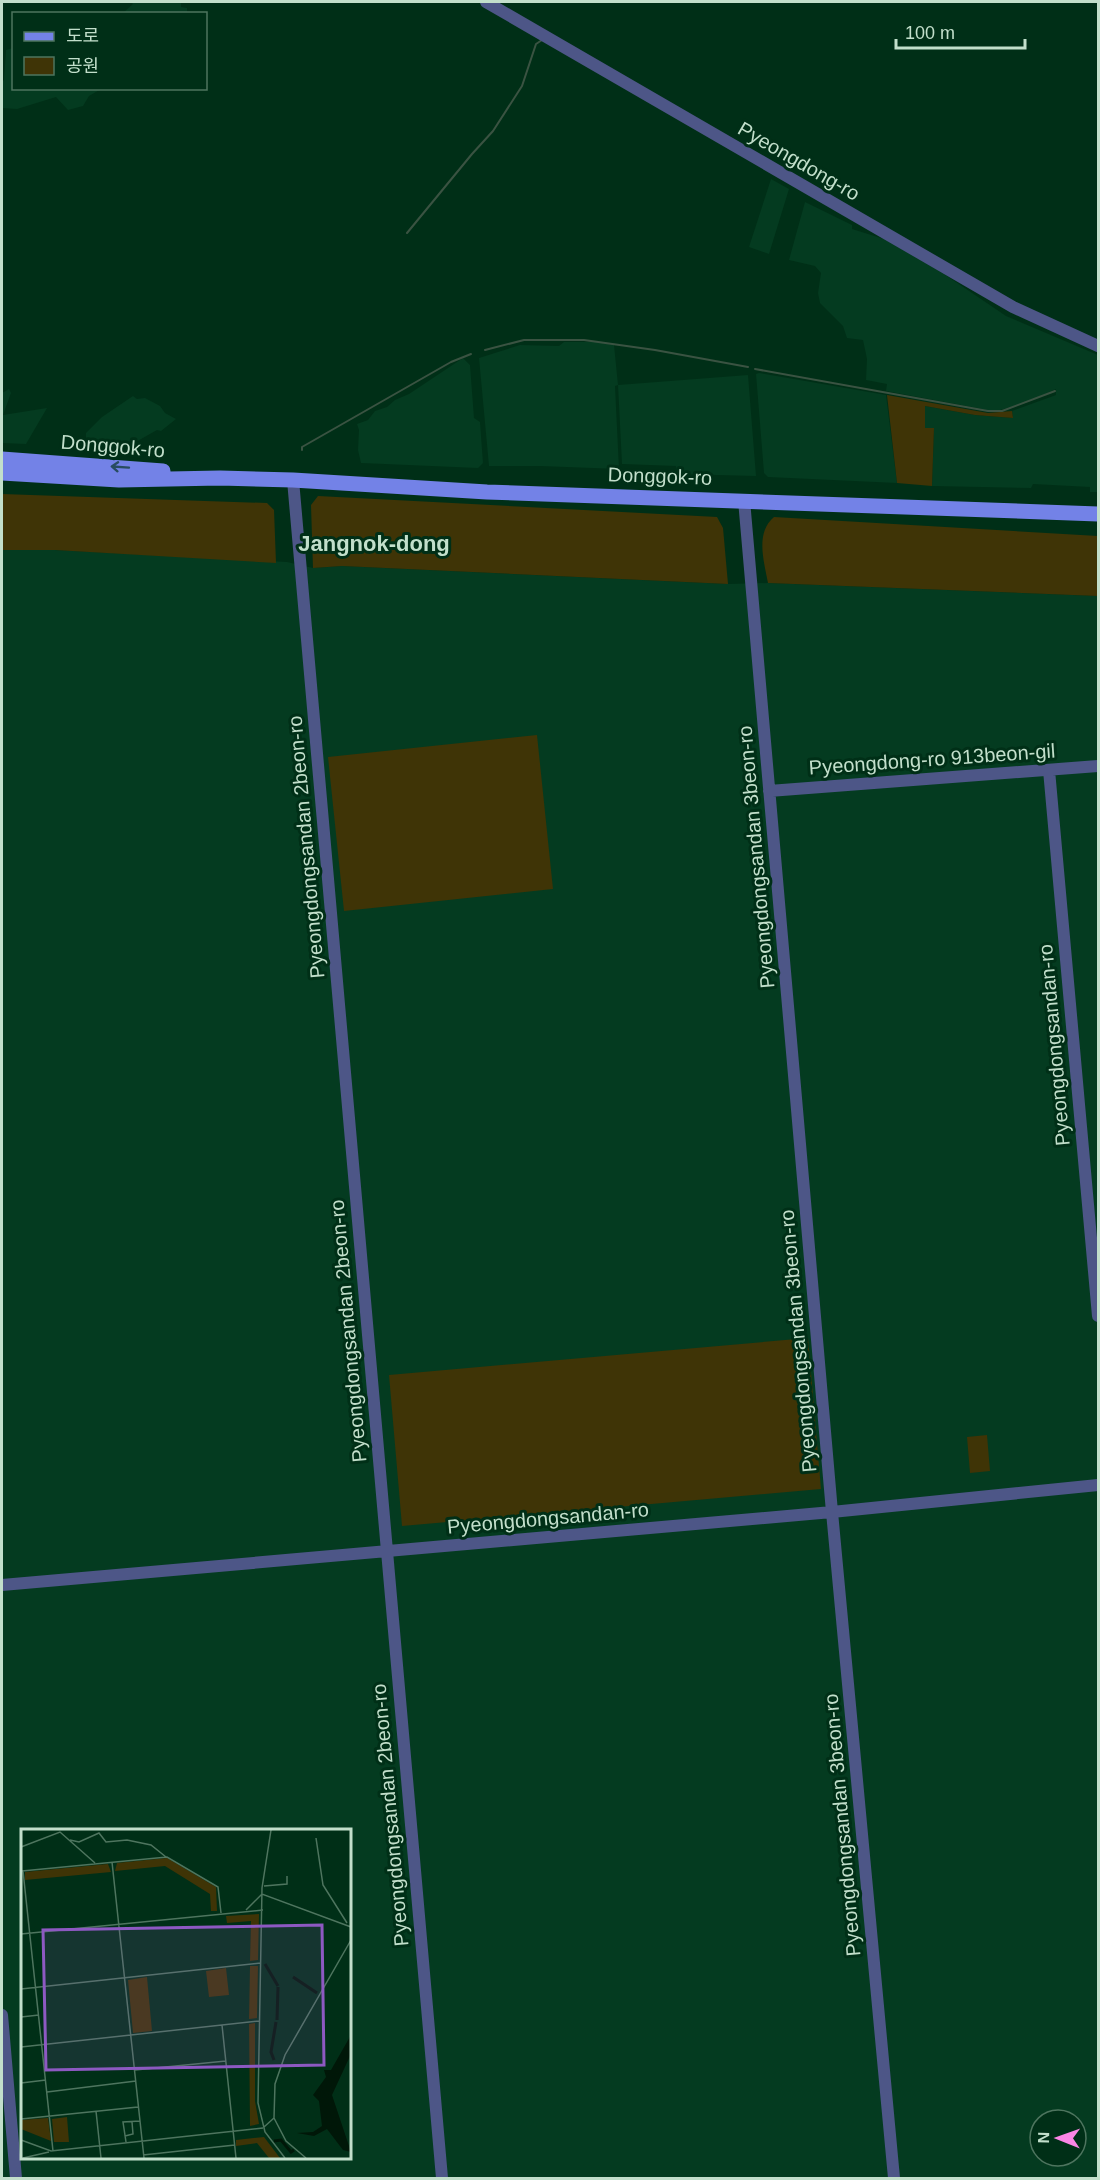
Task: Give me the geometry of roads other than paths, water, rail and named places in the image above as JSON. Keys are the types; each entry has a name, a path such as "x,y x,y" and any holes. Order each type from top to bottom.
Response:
{"main road":[{"name":"Donggok-ro","path":"2,459 128,467 220,478"},
{"name":"Donggok-ro","path":"2,473 119,480 220,478 293,480 487,492 1098,514"}],"street":[{"name":"Pyeongdong-ro","path":"486,2 1013,307 1098,345"},
{"name":"Pyeongdongsandan 2beon-ro","path":"293,480 442,2178"},
{"name":"Pyeongdongsandan 3beon-ro","path":"744,500 832,1512 894,2178"},
{"name":"Pyeongdong-ro 913beon-gil","path":"770,791 1098,766"},
{"name":"Pyeongdongsandan-ro","path":"1049,770 1098,1317"},
{"name":"Pyeongdongsandan-ro","path":"2,1584 832,1512 1098,1485"},
{"path":"2,2015 16,2178"}],"waterway":[{"path":"407,233 493,131 522,86 536,44 542,40"},
{"path":"485,350 524,340 584,340 748,367"},
{"path":"302,450 302,447 451,362 471,354"},
{"path":"755,369 988,411 1002,411 1055,391"}],"district":[{"name":"Jangnok-dong","path":"374,543"}]}
